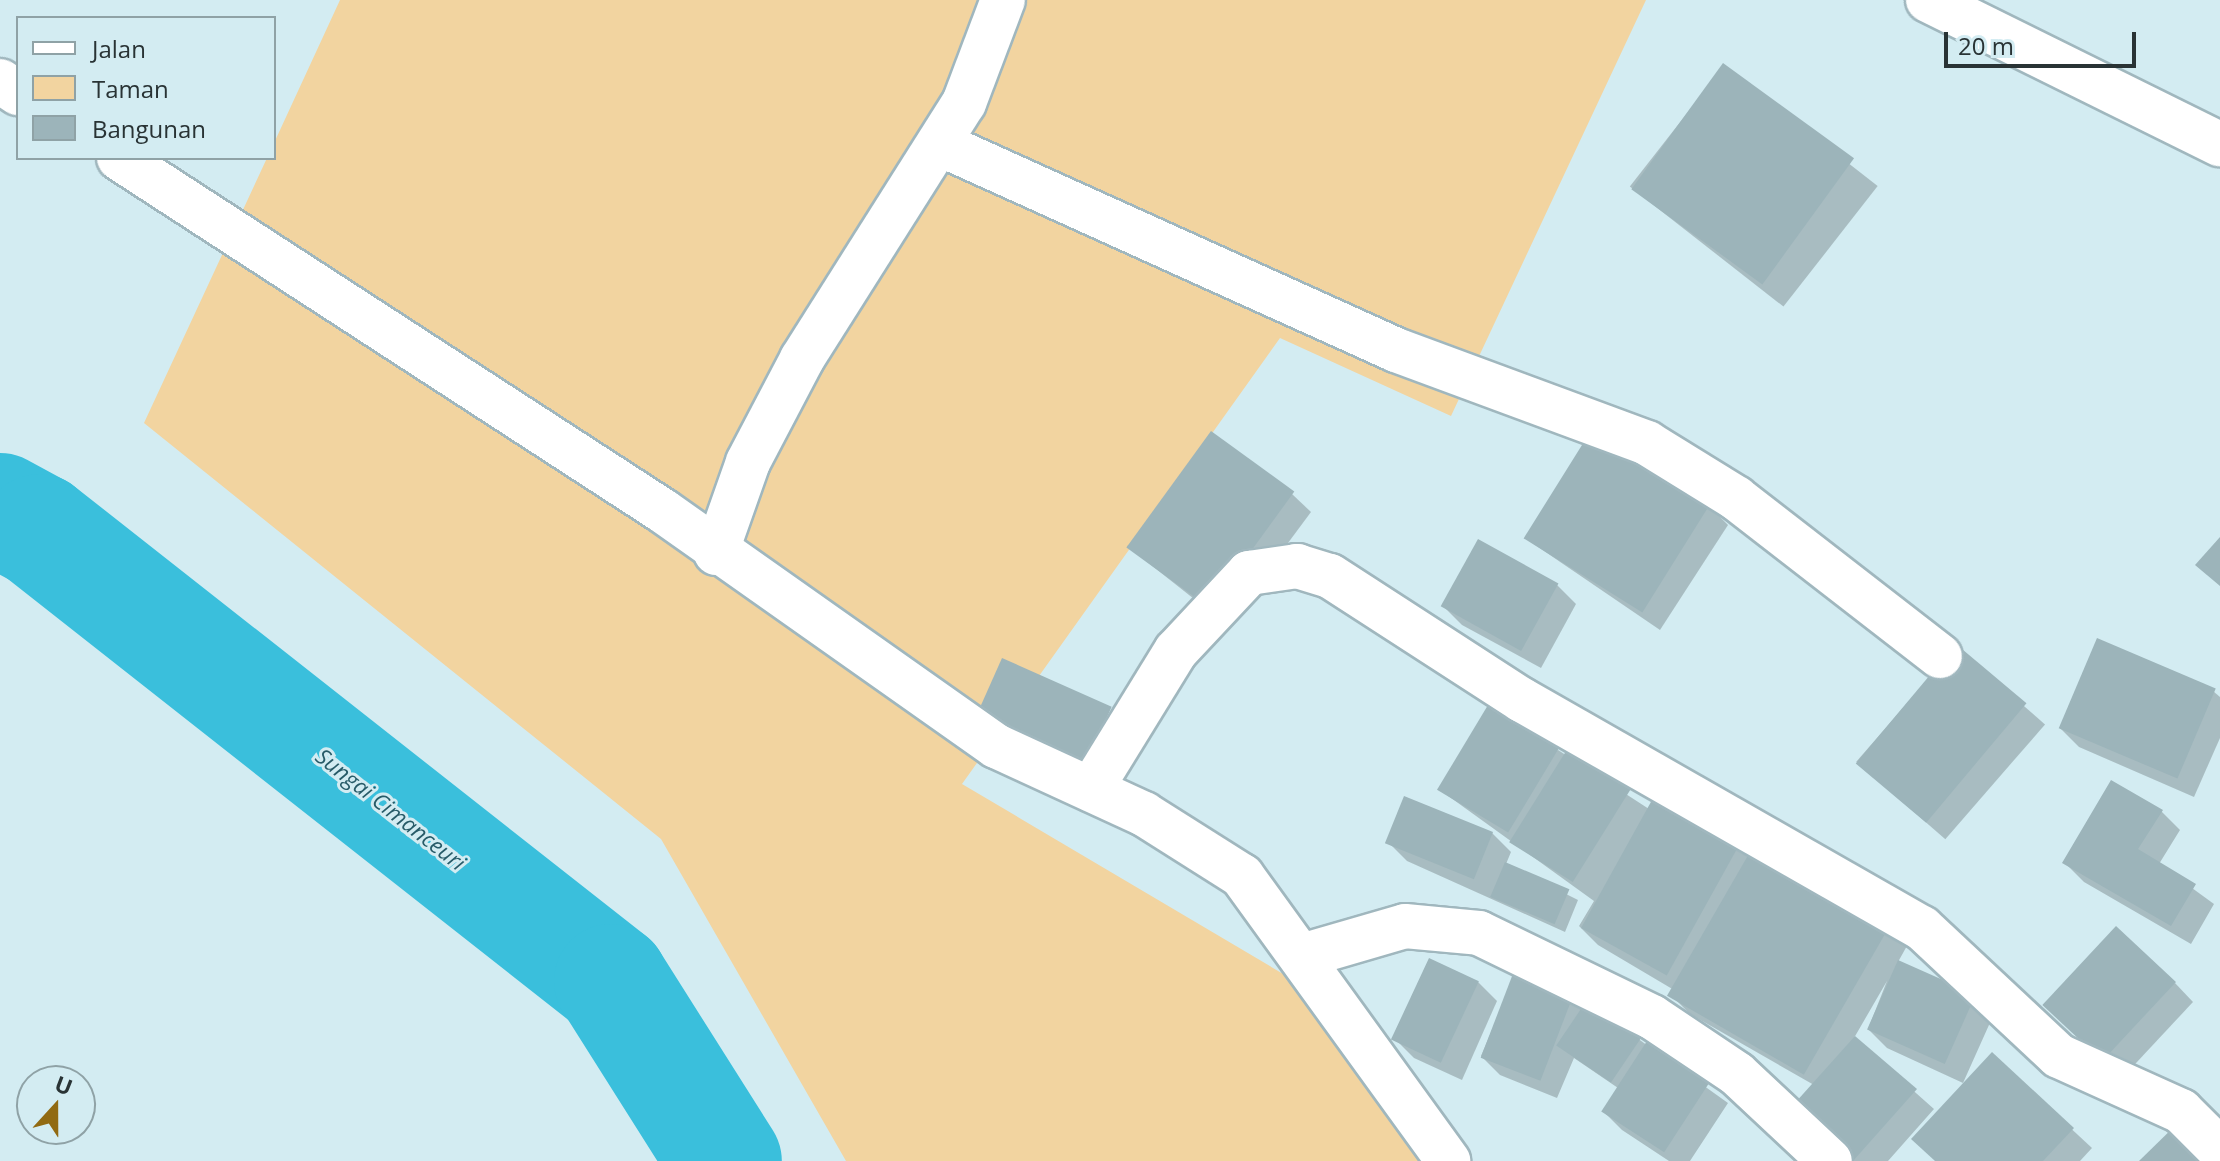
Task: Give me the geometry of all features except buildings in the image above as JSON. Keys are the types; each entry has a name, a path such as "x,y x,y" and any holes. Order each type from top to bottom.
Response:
{"street":[{"path":"716,553 748,462 802,359 940,144 1003,0"},
{"path":"1928,0 2220,144"},
{"path":"940,144 1396,350 1647,443 1736,498 1940,656"},
{"path":"122,160 716,553 996,746 1091,789 1242,876 1448,1161"},
{"path":"1091,789 1176,651 1249,573 1297,566 1330,576 1522,700 1922,928 2059,1056 2181,1111 2220,1150"},
{"path":"1302,956 1405,926 1479,933 1652,1017 1737,1074 1830,1161"}],"green space":[{"path":"340,0 1646,0 1451,416 1280,338 962,784 1290,978 1451,1161 846,1161 661,839 144,423 266,160 276,160 276,139"}],"waterway":[{"name":"Sungai Cimanceuri","path":"0,510 39,531 611,981 725,1161"}]}
